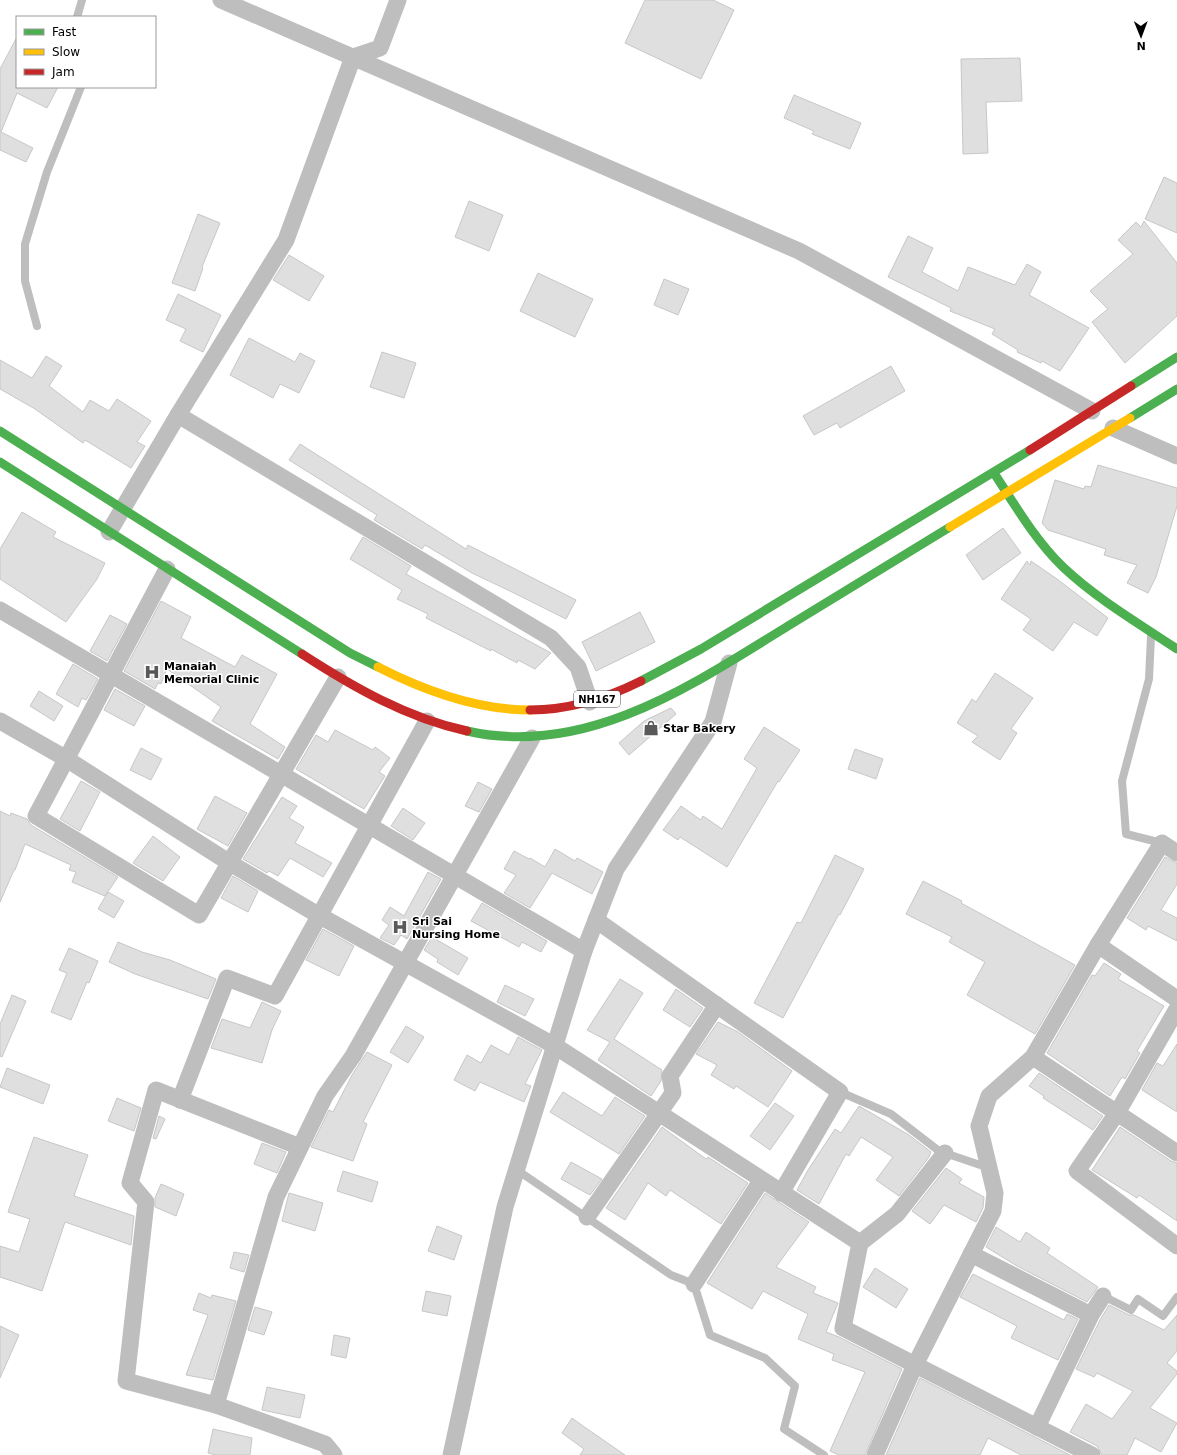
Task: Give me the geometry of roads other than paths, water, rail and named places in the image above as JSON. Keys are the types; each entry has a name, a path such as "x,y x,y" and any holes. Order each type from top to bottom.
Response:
{"main road":[{"name":"NH167","path":"0,431 350,653 389,674 423,689 465,702 511,710 552,710 590,702 630,687 667,667 994,473 1177,357"},
{"name":"NH167","path":"0,462 338,677 383,702 427,721 461,732 498,737 532,738 599,725 636,712 729,663 855,584 1177,389"},
{"path":"994,473 1034,533 1073,577 1177,649"},
{"path":"843,563 855,584"}],"street":[{"path":"221,0 799,251 1092,411"},
{"path":"353,57 380,48 398,0"},
{"path":"109,532 286,240 353,57"},
{"path":"178,416 551,638 578,667 590,702"},
{"path":"1113,428 1177,456"},
{"path":"167,569 65,758 36,816 199,914 338,677"},
{"path":"0,610 584,951"},
{"path":"451,1455 505,1207 584,951 616,869 713,722 729,663"},
{"path":"0,721 65,758 230,863 320,916 555,1046 780,1194 860,1243"},
{"path":"180,1100 227,978 275,996 427,721"},
{"path":"216,1405 276,1197 325,1096 353,1056 532,738"},
{"path":"875,1455 915,1365 993,1211 995,1193 979,1126 989,1096 1033,1057 1098,945 1162,843 1177,853"},
{"path":"596,920 840,1092 780,1194"},
{"path":"1098,945 1177,998"},
{"path":"587,1217 672,1094 670,1076 717,1005"},
{"path":"1177,1009 1117,1113 1077,1171 1177,1245"},
{"path":"1033,1057 1177,1153"},
{"path":"300,1147 156,1090 130,1183 146,1202 126,1380 216,1405 325,1444 334,1455"},
{"path":"945,1153 897,1214 860,1243 843,1328 1092,1455"},
{"path":"694,1284 762,1181"},
{"path":"971,1254 1091,1315"},
{"path":"1037,1427 1091,1315 1103,1296"}],"lane":[{"path":"77,16 82,0"},
{"path":"37,326 25,281 25,244 47,172 80,88"},
{"path":"1151,632 1149,679 1122,781 1126,834 1162,843"},
{"path":"840,1092 891,1114 939,1151 989,1168"},
{"path":"517,1170 671,1275 694,1284 710,1335 765,1358 795,1386 784,1429 824,1455"},
{"path":"1103,1296 1131,1310 1138,1299 1163,1316 1177,1297"}],"place":[{"name":"Manaiah Memorial Clinic","path":"152,672"},
{"name":"Star Bakery","path":"651,728"},
{"name":"Sri Sai Nursing Home","path":"400,927"}]}
